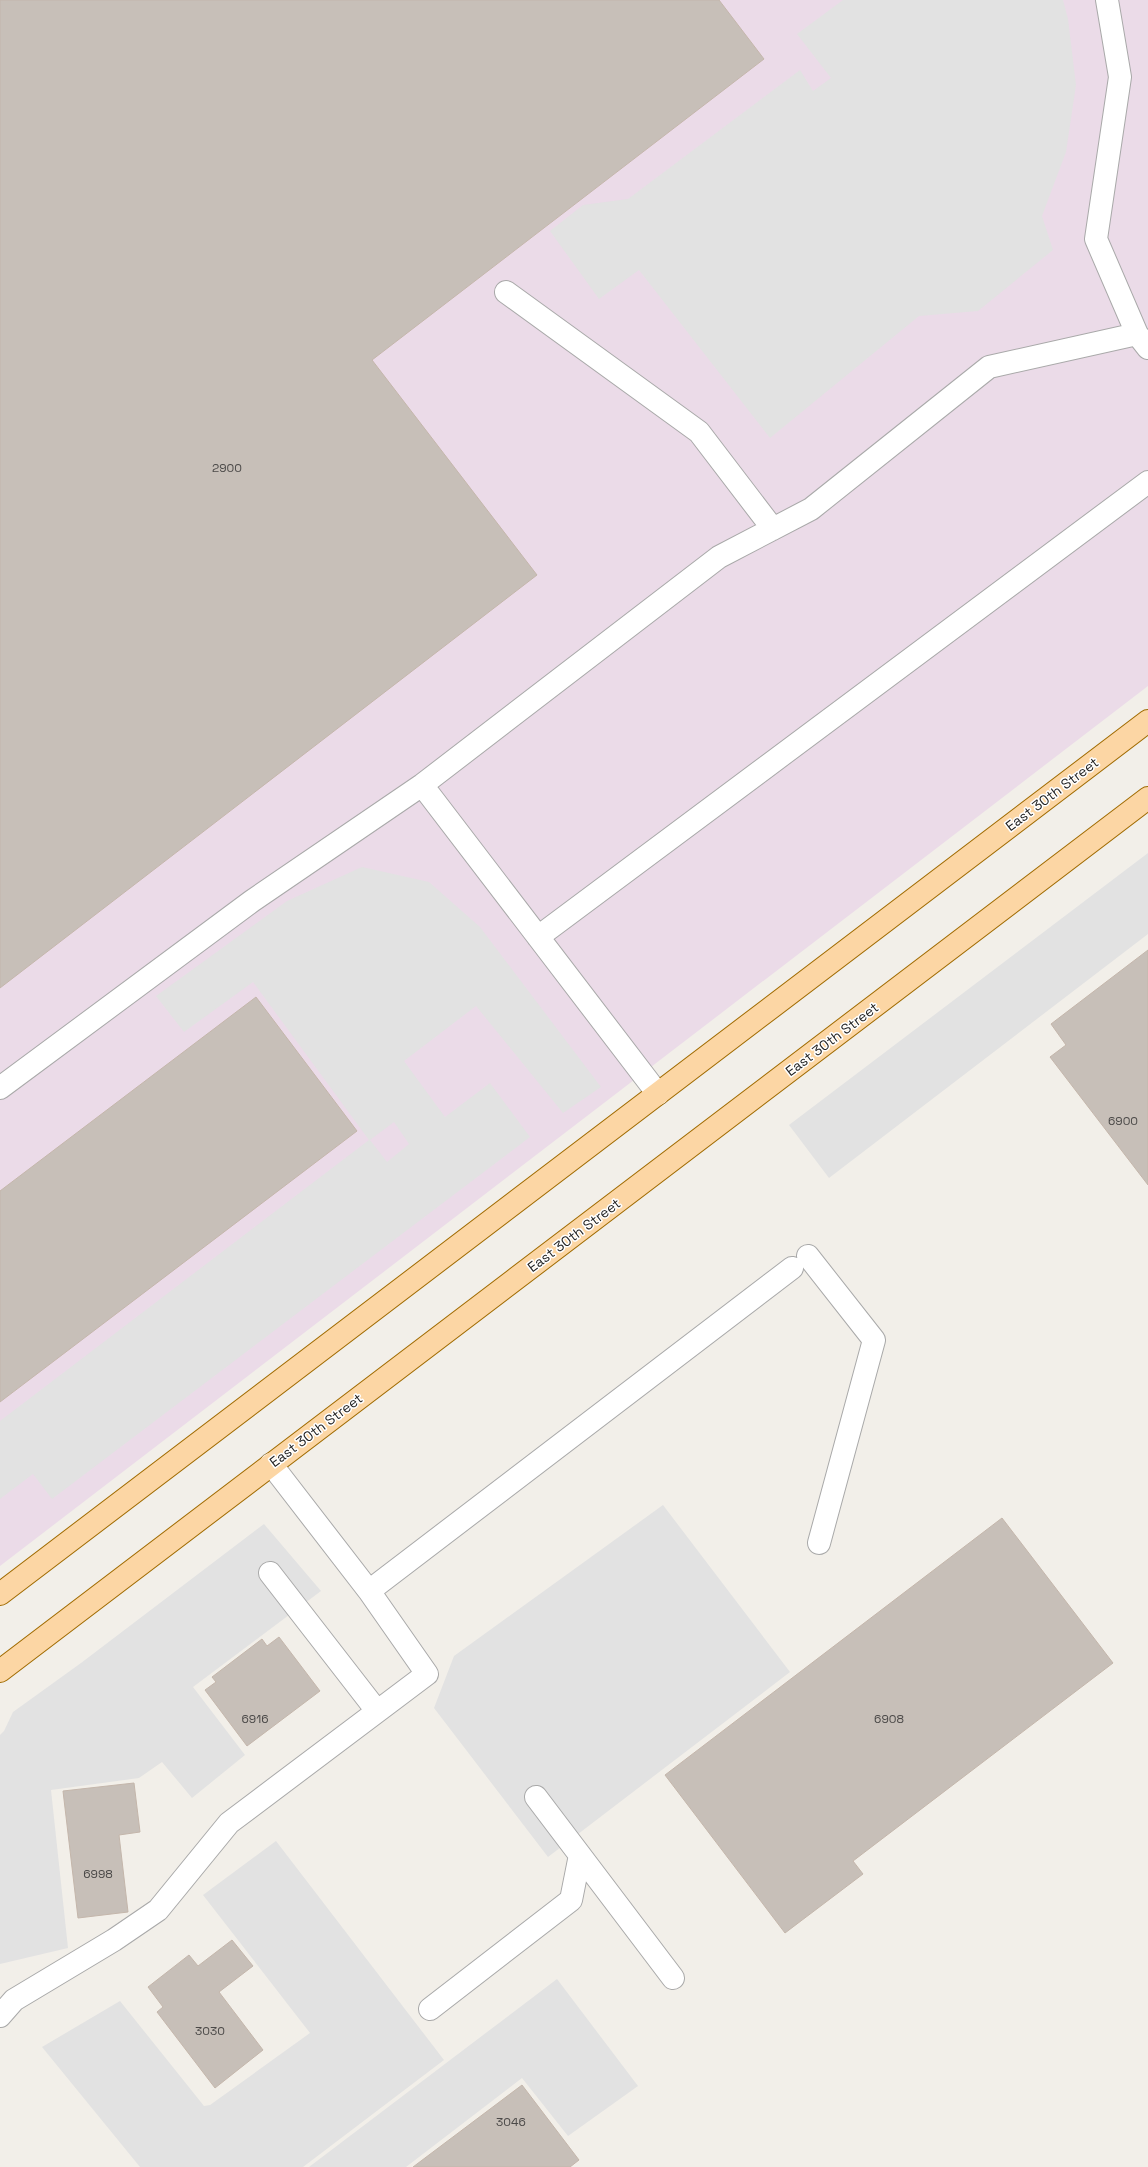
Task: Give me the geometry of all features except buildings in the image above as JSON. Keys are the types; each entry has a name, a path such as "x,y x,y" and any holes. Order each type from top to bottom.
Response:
{"main road":[{"name":"East 30th Street","path":"0,1594 1148,721"},
{"name":"East 30th Street","path":"0,1671 1148,798"}],"lane":[{"path":"0,1088 252,901 422,785 719,557 811,509 989,367 1143,341 1096,239 1120,77 1106,0"},
{"path":"506,292 699,432 773,528"},
{"path":"538,937 1148,482"},
{"path":"422,785 658,1094"},
{"path":"369,1592 800,1262 874,1340 819,1543"},
{"path":"0,2016 14,2000 114,1940 158,1910 229,1823 427,1674 369,1592 271,1464"},
{"path":"270,1573 377,1711"},
{"path":"536,1797 673,1978"},
{"path":"430,2009 571,1900 580,1855"}],"shaded area":[{"path":"0,0 1148,0 1148,686 0,1566"},
{"path":"843,0 1063,0 1068,19 1076,85 1066,152 1042,216 1053,250 978,311 919,316 770,438 639,270 599,299 550,231 583,205 628,199 800,70 813,91 831,78 797,34"},
{"path":"1148,853 1148,934 829,1178 789,1125"},
{"path":"362,867 429,882 480,927 601,1087 563,1113 476,1006 404,1061 445,1117 490,1083 530,1137 52,1499 33,1474 0,1499 0,1421 369,1140 253,982 184,1032 156,996 287,901","holes":["394,1122 409,1144 387,1162 370,1140"]},
{"path":"663,1505 790,1672 548,1857 434,1708 454,1656"},
{"path":"264,1524 321,1591 193,1687 245,1755 192,1798 162,1762 139,1778 51,1790 68,1948 0,1964 0,1735 4,1731 13,1712 81,1663"},
{"path":"276,1841 444,2060 303,2167 140,2167 42,2047 120,2001 204,2106 210,2105 310,2033 203,1895"},
{"path":"557,1979 638,2086 568,2136 522,2078 406,2167 309,2167"}]}
